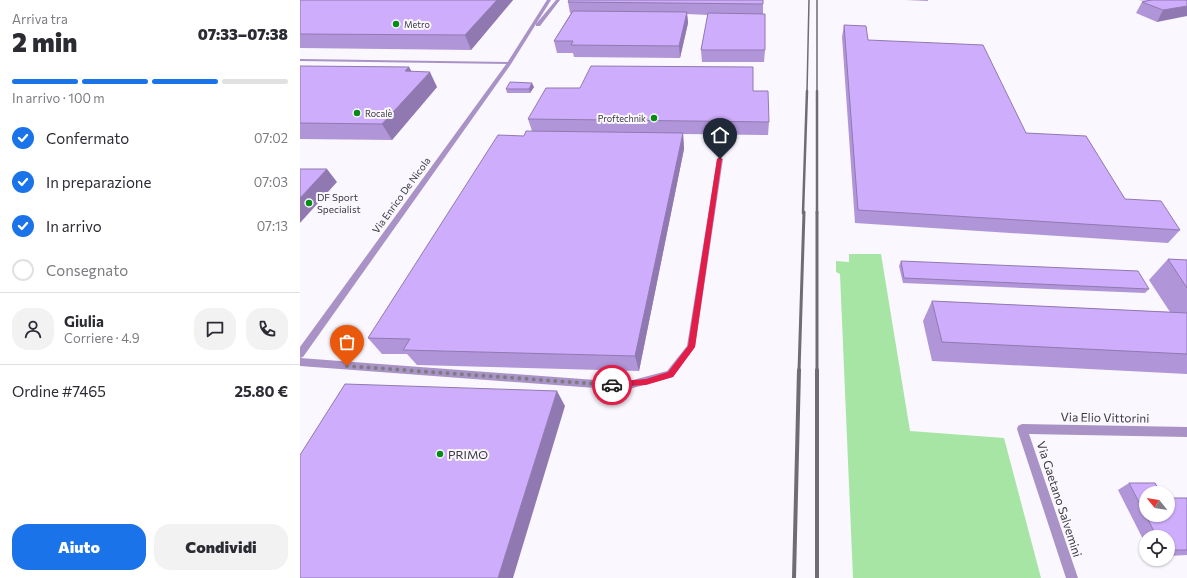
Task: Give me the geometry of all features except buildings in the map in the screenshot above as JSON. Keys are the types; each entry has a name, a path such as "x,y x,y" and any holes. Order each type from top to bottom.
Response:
{"street":[{"name":"Via Enrico De Nicola","path":"300,354 509,63 549,0"},
{"name":"Via Enrico De Nicola","path":"519,48 558,0"},
{"path":"300,60 509,63"},
{"path":"300,362 614,385 646,382 670,374 691,347 720,159"},
{"name":"Via Elio Vittorini","path":"1022,429 1187,432"},
{"name":"Via Gaetano Salvemini","path":"1022,429 1072,578"}],"green space":[{"path":"849,254 881,254 910,431 1004,438 1041,578 853,578 840,274 836,272 836,261 849,262"}],"railway":[{"path":"807,92 809,0"},
{"path":"817,0 817,578"},
{"path":"803,213 807,91"},
{"path":"799,371 804,212"},
{"path":"794,578 799,370"}],"way so far":[{"path":"347,366 612,385"}],"place":[{"name":"Metro","path":"396,24"},
{"name":"Rocalè","path":"357,113"},
{"name":"Proftechnik","path":"654,118"},
{"name":"DF Sport Specialist","path":"309,203"},
{"name":"PRIMO","path":"440,454"}],"route":[{"path":"612,385 646,382 670,374 691,347 720,159"}]}
